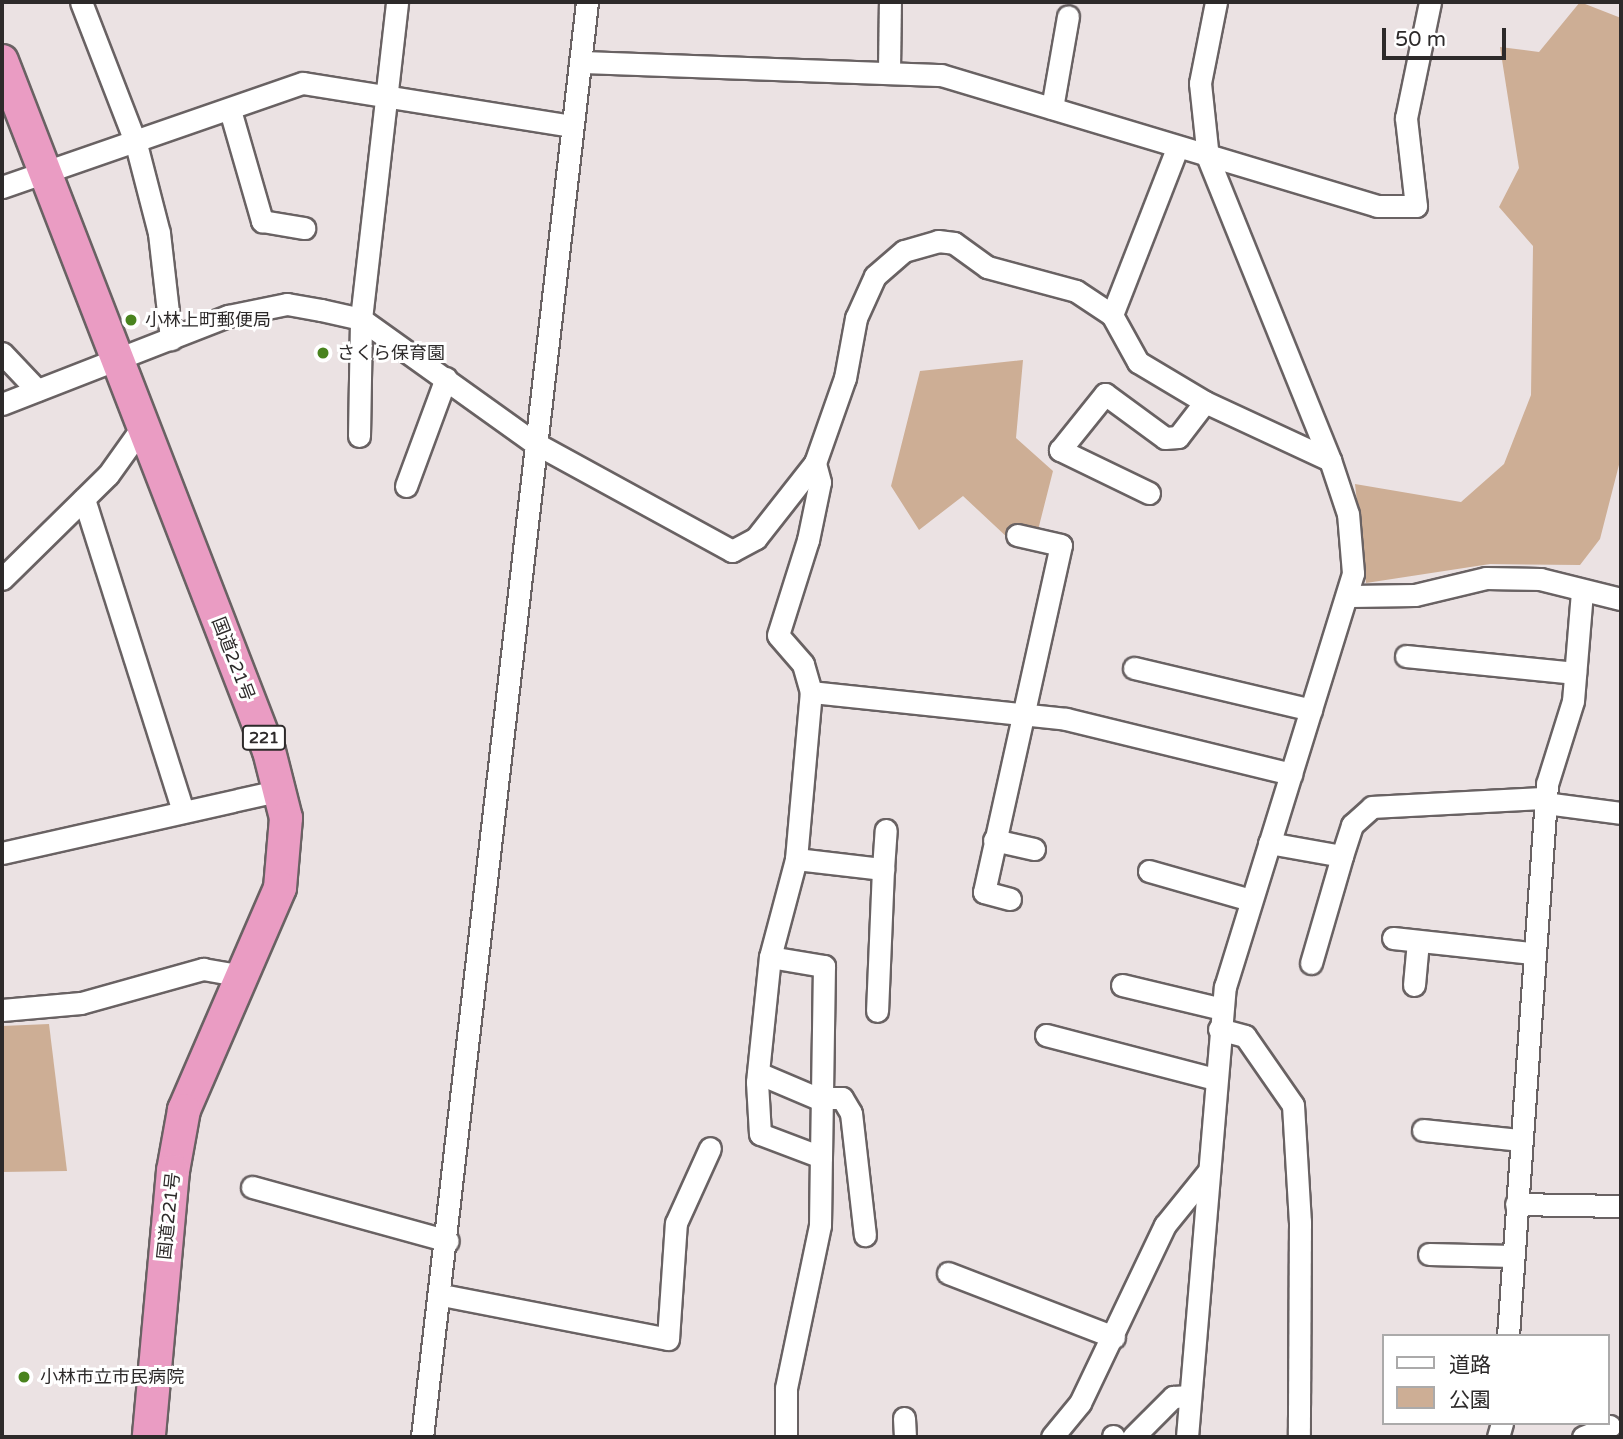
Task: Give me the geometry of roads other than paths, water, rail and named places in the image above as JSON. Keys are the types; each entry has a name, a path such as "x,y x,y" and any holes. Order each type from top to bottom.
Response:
{"highway":[{"name":"国道221号","path":"2,61 282,790 287,840 280,888 184,1110 173,1171 149,1437"}],"street":[{"path":"81,2 136,144 159,233 172,339"},
{"path":"359,436 360,319 388,98 397,2"},
{"path":"422,1437 442,1295 533,442 587,2"},
{"path":"889,70 890,2"},
{"path":"1187,1437 1220,1019 1251,900 1311,710 1351,596 1348,514 1331,460 1208,158 1200,83 1216,2"},
{"path":"580,62 731,72 889,70 972,82 1208,158 1377,206 1416,206 1406,118 1430,2"},
{"path":"1052,108 1068,16"},
{"path":"2,187 136,144 303,83 572,126"},
{"path":"230,110 262,221 304,228"},
{"path":"1112,315 1177,148"},
{"path":"2,404 228,316 287,304 360,319 446,377 533,442 732,551 763,530 815,463 845,378 864,294 904,251 954,243 986,267 1076,291 1112,315 1138,362 1205,402 1331,460"},
{"path":"2,352 37,390"},
{"path":"406,486 446,377"},
{"path":"1149,493 1060,450 1105,394 1165,438 1178,437 1205,402"},
{"path":"2,579 85,499 143,426"},
{"path":"815,463 820,482 808,540 778,635 803,664 811,692 796,859 770,957 758,1073 760,1134 821,1157"},
{"path":"85,499 183,812"},
{"path":"1010,899 984,892 1020,715 1061,545 1017,535"},
{"path":"1351,596 1415,595 1486,578 1540,579 1582,592 1621,599"},
{"path":"1508,1334 1532,953 1545,800 1575,673 1582,592"},
{"path":"1406,656 1575,673"},
{"path":"1134,668 1311,710"},
{"path":"811,692 1066,719 1292,775"},
{"path":"2,853 282,790"},
{"path":"1311,963 1352,825 1372,807 1545,800 1621,813"},
{"path":"877,1011 886,830"},
{"path":"994,840 1034,849"},
{"path":"1269,843 1342,856"},
{"path":"796,859 883,869"},
{"path":"1149,871 1251,900"},
{"path":"1392,938 1532,953"},
{"path":"1414,985 1419,941"},
{"path":"770,957 824,966 817,1098 821,1157 820,1225 786,1388 786,1437"},
{"path":"2,1010 82,1003 203,969 242,976"},
{"path":"1122,985 1220,1019 1245,1036 1293,1105 1300,1195 1299,1437"},
{"path":"1046,1035 1215,1079"},
{"path":"758,1073 817,1098 842,1098 851,1113 865,1235"},
{"path":"1423,1130 1520,1140"},
{"path":"442,1295 668,1339 676,1223 710,1148"},
{"path":"1052,1437 1080,1403 1114,1338 1165,1224 1208,1172"},
{"path":"252,1187 448,1241"},
{"path":"1516,1205 1621,1206"},
{"path":"1429,1254 1513,1256"},
{"path":"948,1273 1114,1338"},
{"path":"1120,1437 1173,1397 1190,1395"},
{"path":"1583,1437 1610,1426"}],"place":[{"name":"小林上町郵便局","path":"131,320"},
{"name":"さくら保育園","path":"323,353"},
{"name":"小林市立市民病院","path":"24,1377"}]}
